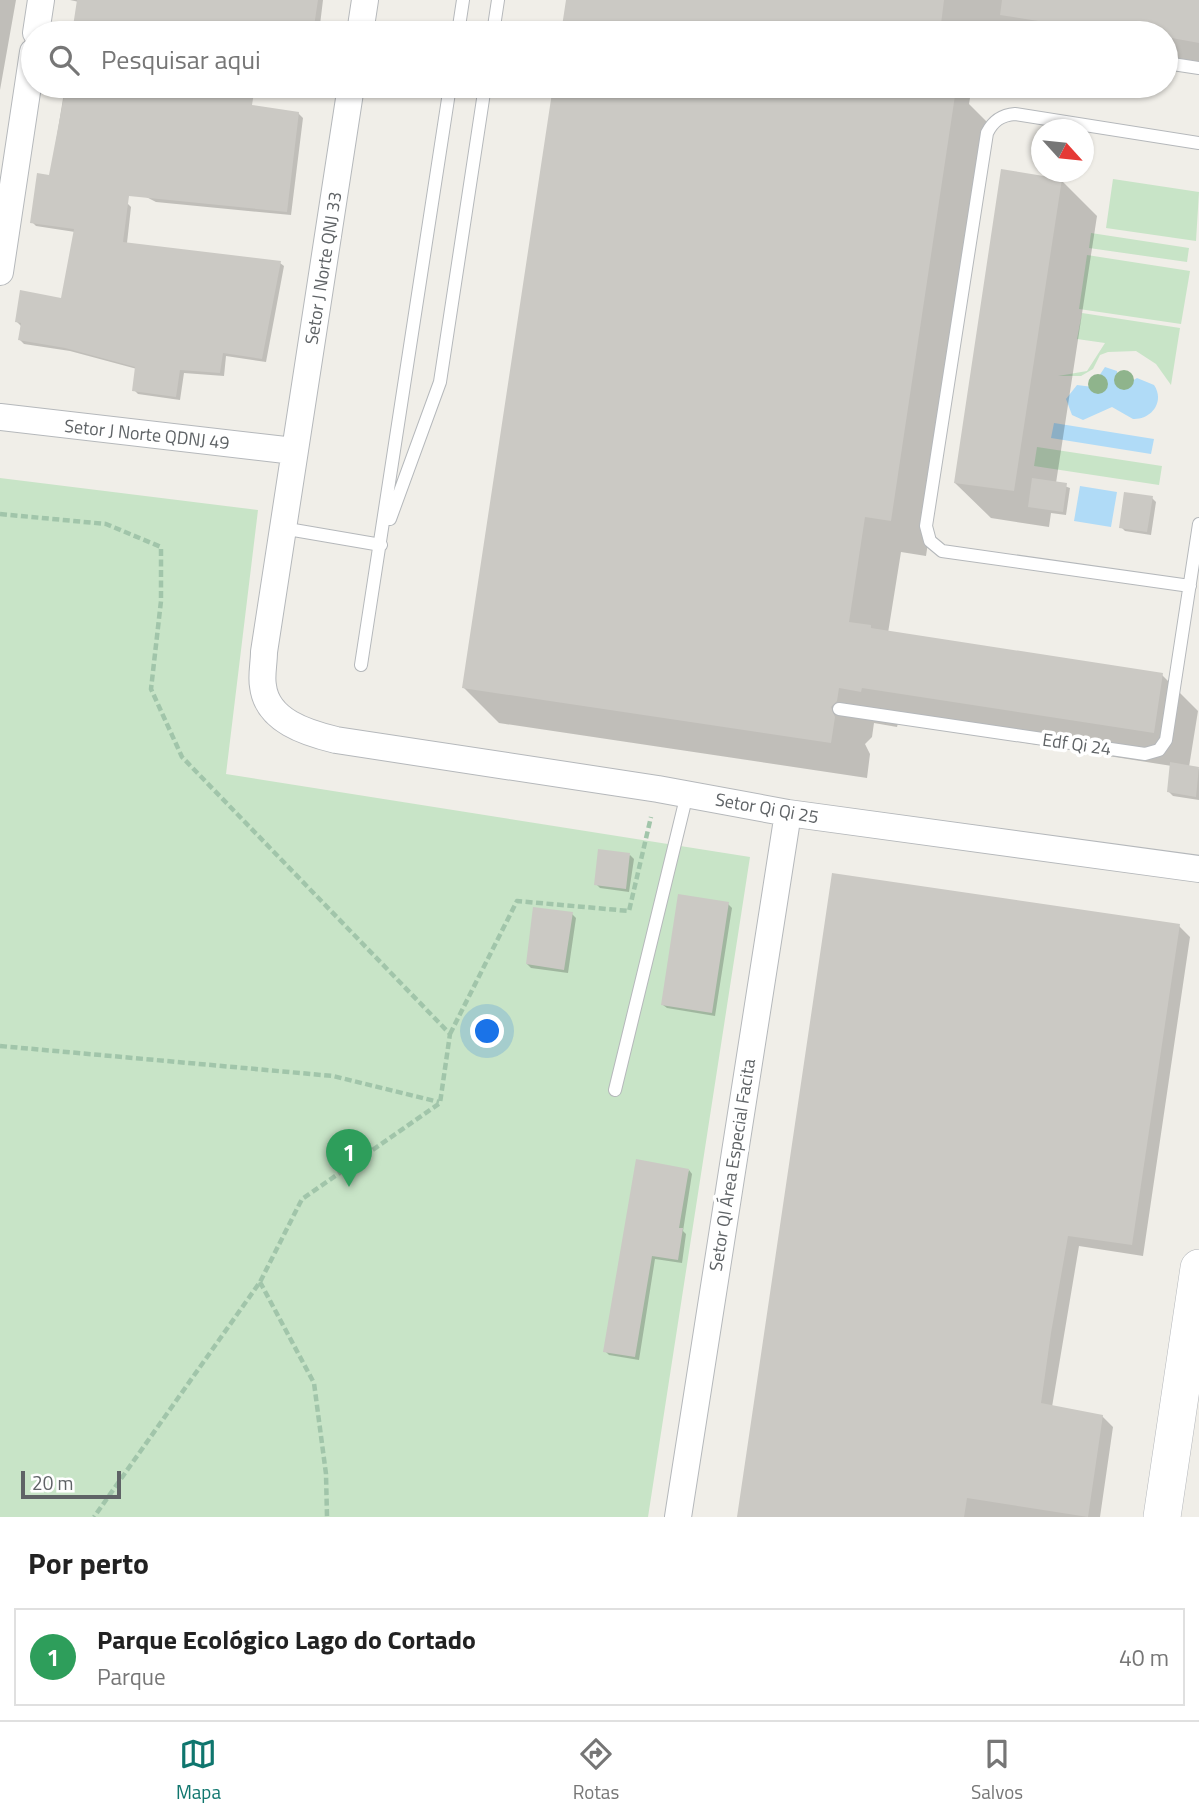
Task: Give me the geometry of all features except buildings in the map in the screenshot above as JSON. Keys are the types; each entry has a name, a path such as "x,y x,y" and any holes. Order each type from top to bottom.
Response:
{"street":[{"path":"38,21 41,0"},
{"path":"362,21 365,0"},
{"path":"0,272 26,98"},
{"name":"Setor J Norte QNJ 33","path":"282,528 349,98"},
{"name":"Setor J Norte QDNJ 49","path":"0,417 294,451"},
{"name":"Setor Qi Qi 25","path":"282,528 264,652 263,688 273,710 301,731 336,740 658,789 788,813 1199,869"},
{"name":"Setor QI Área Especial Facita","path":"678,1517 788,813"},
{"path":"1162,1517 1199,1272"}],"lane":[{"path":"460,21 463,0"},
{"path":"495,21 498,0"},
{"path":"1178,65 1199,68"},
{"path":"361,665 448,98"},
{"path":"381,545 440,382 483,98"},
{"path":"1199,143 1015,114 998,118 991,125 987,133 926,526 930,541 942,551 1192,594 1199,524"},
{"path":"282,528 381,545"},
{"name":"Edf Qi 24","path":"839,709 1153,753 1166,740 1192,594"},
{"path":"615,1090 687,794"}],"path":[{"path":"0,514 106,524 161,547 160,601 152,689 181,757 450,1034"},
{"path":"94,1517 260,1282 303,1199 440,1102 450,1034 517,901 629,911 658,789"},
{"path":"0,1046 333,1076 440,1102"},
{"path":"260,1282 314,1383 326,1474 327,1517"}],"green space":[{"path":"1113,179 1199,192 1196,241 1106,228"},
{"path":"1091,233 1189,248 1187,262 1089,248"},
{"path":"1087,255 1190,271 1181,324 1079,309"},
{"path":"1082,313 1180,328 1171,385 1156,364 1136,351 1108,352 1100,355 1093,369 1081,376 1058,376 1087,371 1105,343 1077,339"},
{"path":"1037,447 1162,466 1159,485 1034,466"},
{"path":"0,478 258,510 226,774 750,857 648,1517 0,1517"}],"water":[{"path":"1105,367 1117,371 1117,382 1122,387 1137,378 1154,385 1158,397 1151,413 1133,419 1112,407 1083,420 1072,415 1066,399 1077,385 1101,388 1099,376"},
{"path":"1054,423 1154,439 1151,454 1051,438"},
{"path":"1080,486 1117,492 1111,527 1074,521"}],"place":[{"name":"Parque Ecológico Lago do Cortado","path":"349,1187"}]}
